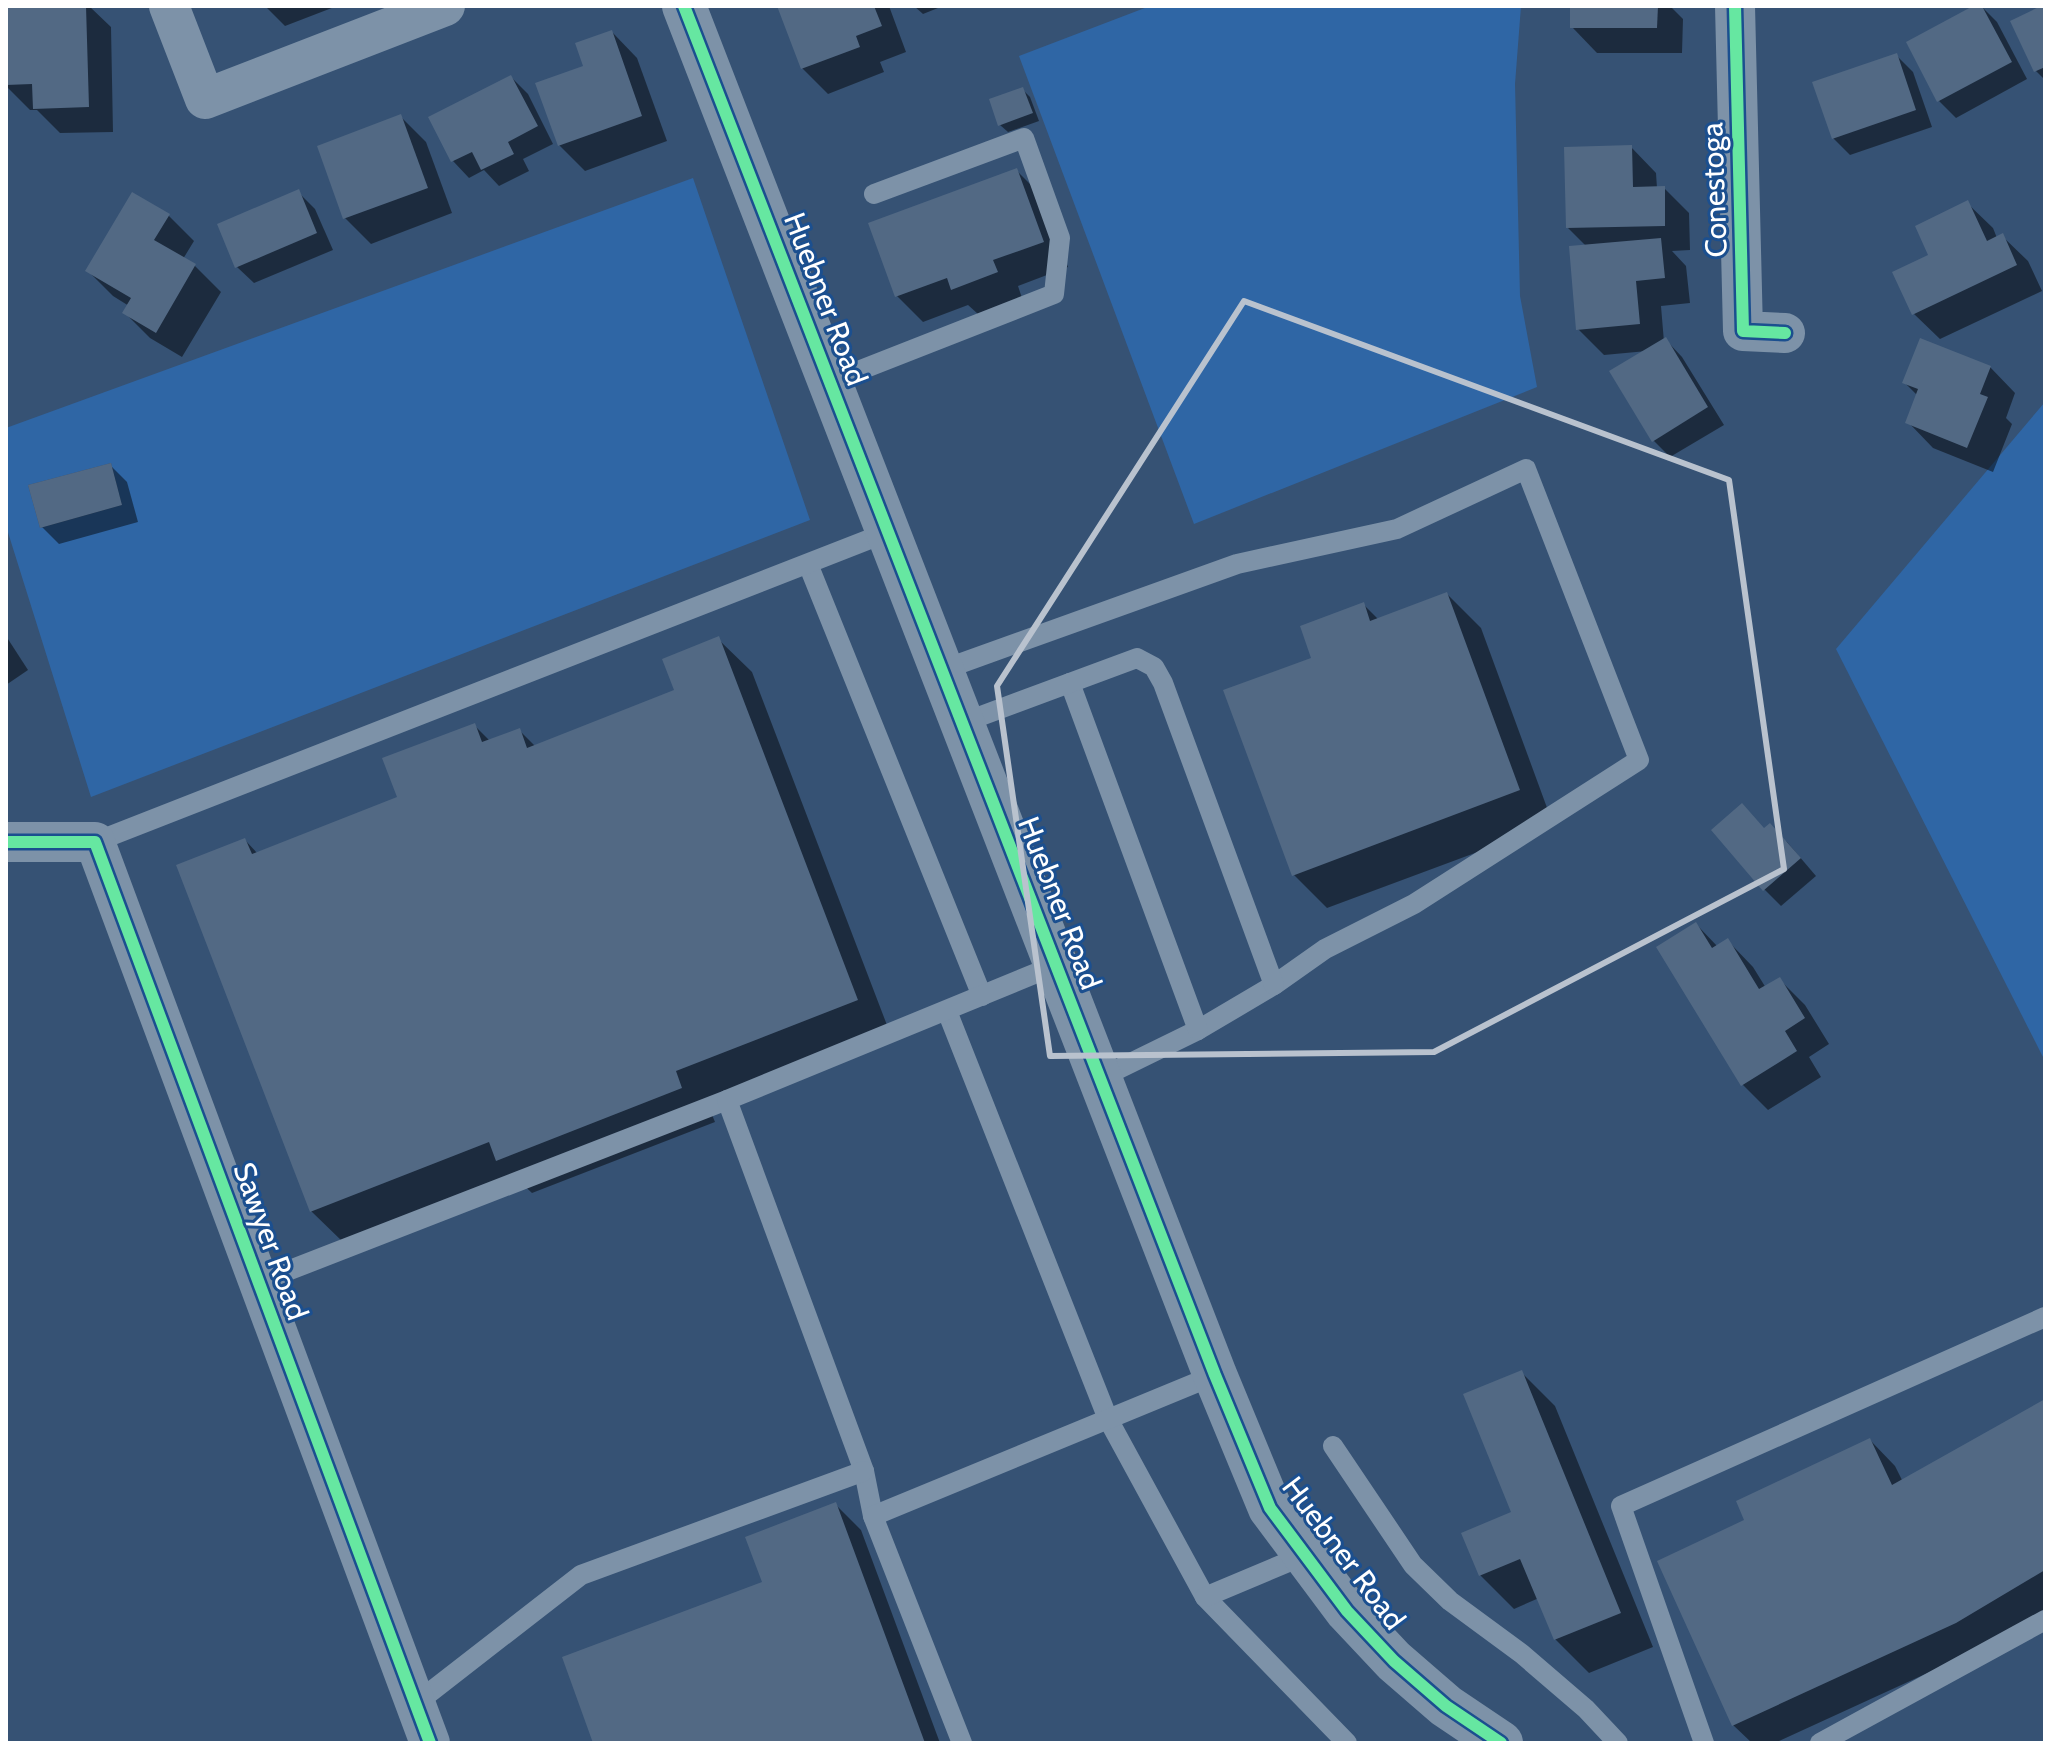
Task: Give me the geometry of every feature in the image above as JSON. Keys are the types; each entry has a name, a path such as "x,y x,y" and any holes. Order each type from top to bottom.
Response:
{"street":[{"path":"169,6 205,99 445,6"},
{"name":"Huebner Road","path":"684,6 1215,1375 1270,1508 1347,1611 1394,1661 1446,1706 1501,1743"},
{"name":"Conestoga","path":"1737,7 1743,331 1785,333"},
{"path":"6,842 95,842"},
{"name":"Sawyer Road","path":"95,842 430,1743"}],"lane":[{"path":"830,382 1054,294 1060,238 1024,138 874,194"},
{"path":"942,670 1237,564 1397,529 1526,469 1639,760 1414,904 1325,949 1274,985 1198,1030 1100,1078"},
{"path":"95,842 888,532"},
{"path":"808,564 982,996"},
{"path":"962,723 1137,658 1154,667 1163,683 1274,985"},
{"path":"1070,683 1198,1030"},
{"path":"259,1282 727,1100 1056,965"},
{"path":"947,1011 1108,1419 1205,1597 1347,1743"},
{"path":"727,1100 864,1471 873,1516 962,1743"},
{"path":"1704,1743 1621,1506 2045,1317"},
{"path":"873,1516 1215,1375"},
{"path":"1333,1446 1413,1565 1450,1601 1522,1654 1586,1709 1618,1743"},
{"path":"415,1704 581,1575 864,1471"},
{"path":"1205,1597 1305,1555"},
{"path":"1820,1743 2045,1620"}],"highlighted area":[{"path":"1244,301 1729,480 1784,869 1434,1052 1050,1056 997,686"}],"shaded area":[{"path":"1150,6 1521,6 1515,84 1520,296 1537,387 1194,524 1019,56"},
{"path":"693,178 810,520 91,797 6,526 6,428","holes":["111,463 122,505 40,528 28,485"]},
{"path":"2045,402 2045,1061 1836,649"}],"building":[{"path":"6,6 86,6 89,107 33,109 32,84 6,85"},
{"path":"777,6 874,6 882,26 856,36 860,47 801,69"},
{"path":"1570,6 1658,6 1657,28 1570,28"},
{"path":"1973,6 1982,6 2012,62 1937,102 1906,42"},
{"path":"2045,6 2045,67 2034,72 2010,21"},
{"path":"612,30 642,116 558,146 535,83 583,66 575,43"},
{"path":"1897,53 1916,110 1832,139 1812,82"},
{"path":"511,75 538,126 508,142 514,154 481,170 472,152 451,162 428,117"},
{"path":"1023,87 1033,113 998,126 989,99"},
{"path":"401,114 428,188 343,219 317,146"},
{"path":"1632,145 1633,187 1665,186 1665,226 1566,228 1564,147"},
{"path":"1017,168 1044,242 993,260 998,272 951,290 947,278 895,297 868,223"},
{"path":"299,189 317,233 235,268 217,224"},
{"path":"132,192 170,214 154,240 196,264 156,333 122,313 131,298 85,271"},
{"path":"1968,200 1987,241 2003,233 2017,265 1912,315 1892,272 1928,255 1915,226"},
{"path":"1661,238 1665,278 1636,281 1640,324 1576,330 1569,246"},
{"path":"1666,337 1708,407 1652,442 1609,371"},
{"path":"1920,338 1991,366 1980,394 1988,397 1967,448 1905,423 1918,389 1902,383"},
{"path":"111,463 122,505 40,528 28,485"},
{"path":"1447,592 1520,790 1292,876 1223,690 1311,658 1300,626 1364,602 1370,621"},
{"path":"719,636 858,1000 676,1071 682,1088 496,1161 489,1142 310,1212 176,865 245,838 252,854 397,797 382,758 475,723 482,742 520,728 527,748 674,690 662,659"},
{"path":"1742,803 1764,828 1770,823 1801,858 1763,891 1711,830"},
{"path":"1696,922 1712,948 1728,938 1759,989 1780,977 1805,1018 1785,1031 1797,1051 1741,1086 1656,947"},
{"path":"1522,1370 1621,1613 1554,1640 1520,1559 1479,1576 1461,1533 1511,1512 1463,1394"},
{"path":"2045,1399 2045,1570 1956,1623 1732,1726 1657,1561 1744,1520 1736,1501 1870,1438 1892,1485"},
{"path":"836,1502 925,1743 593,1743 562,1657 762,1582 745,1537"}],"cycle path":[{"path":"684,6 1215,1375 1270,1508 1347,1611 1394,1661 1446,1706 1501,1743"},
{"path":"1735,6 1743,331 1785,333"},
{"path":"6,842 95,842 430,1743"}]}
